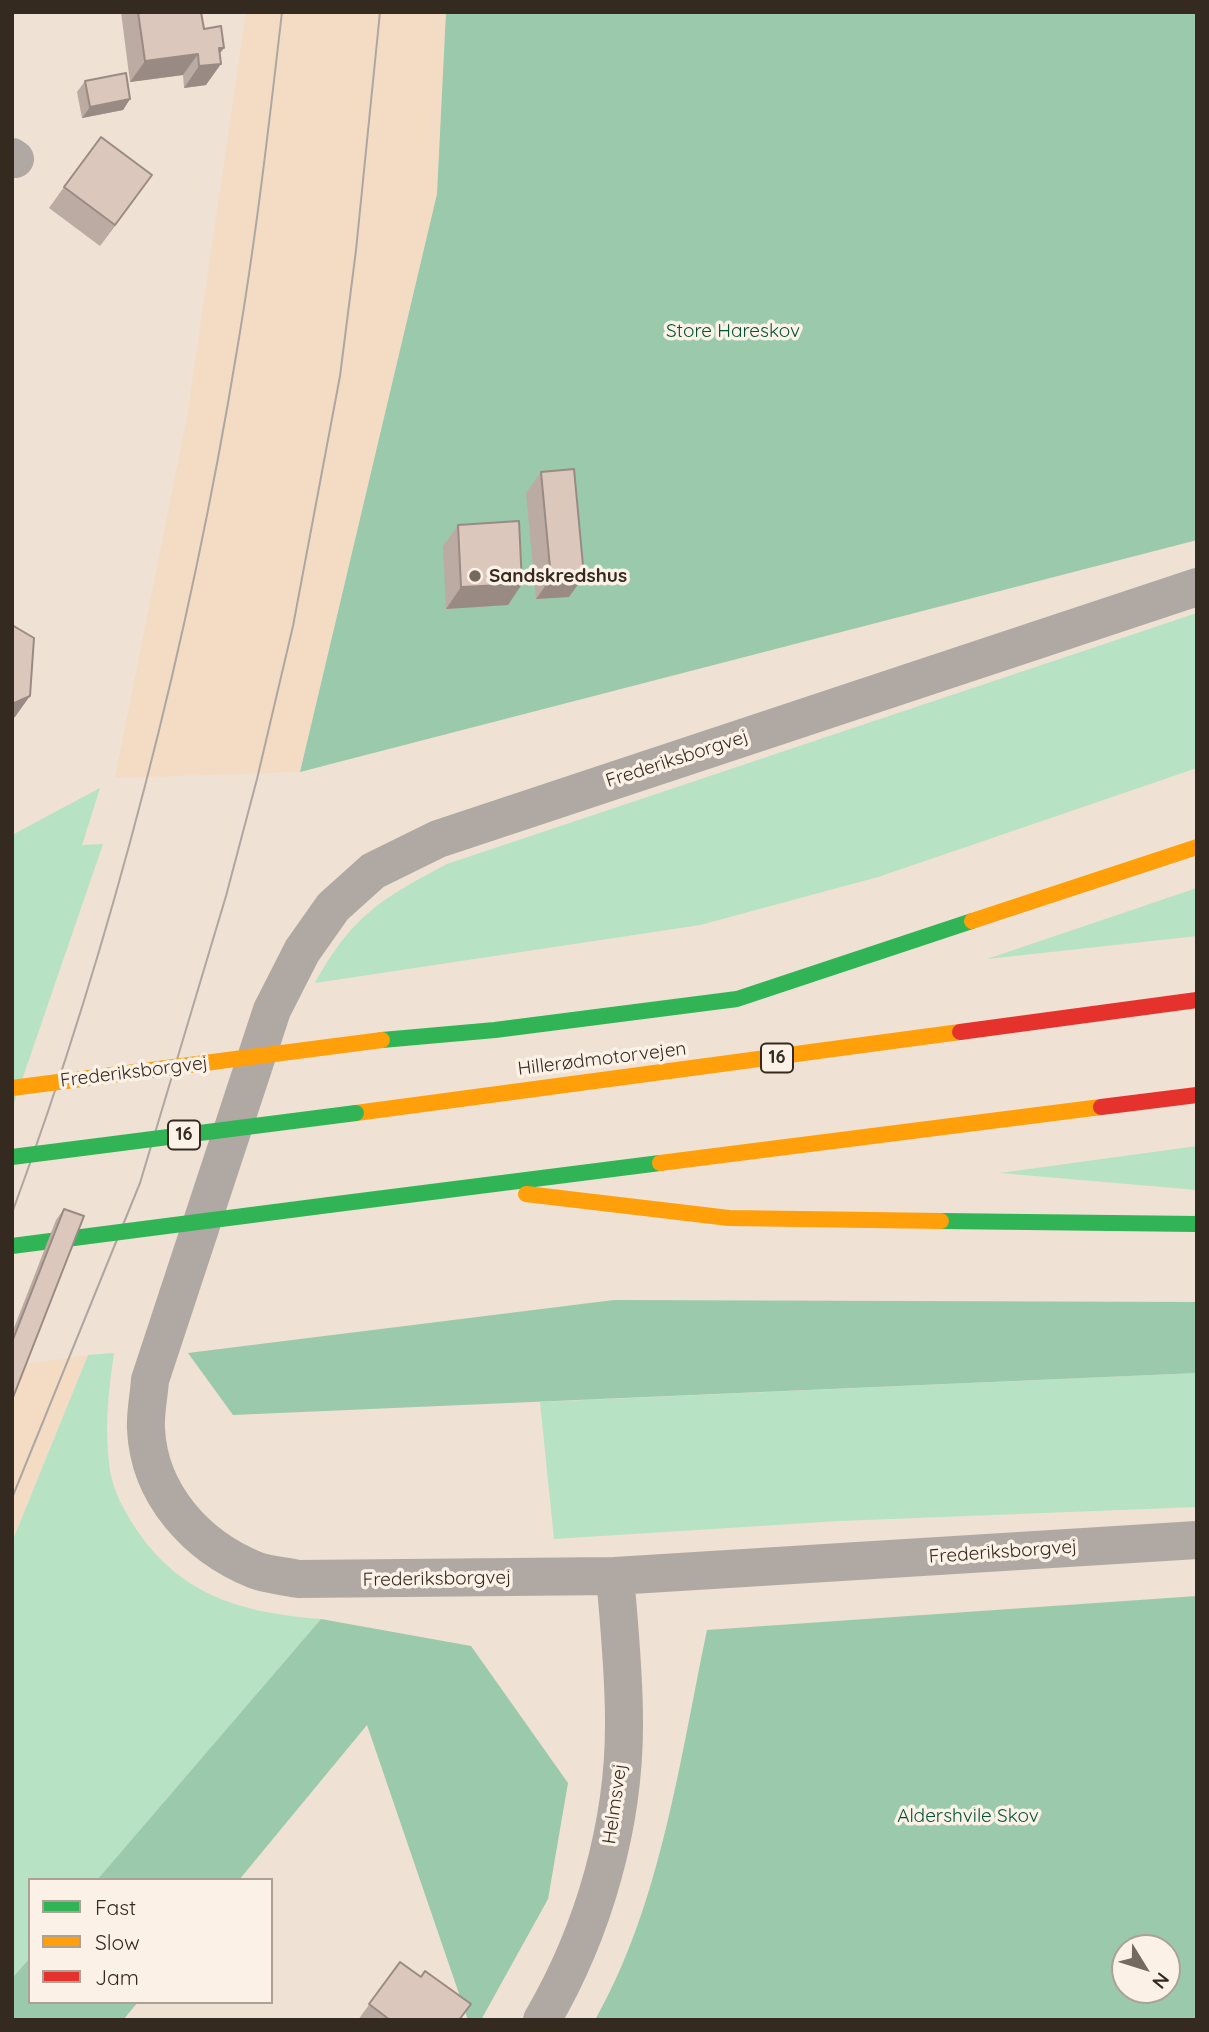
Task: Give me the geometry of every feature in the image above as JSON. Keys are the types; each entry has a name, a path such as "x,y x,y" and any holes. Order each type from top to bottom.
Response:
{"main road":[{"name":"Frederiksborgvej","path":"12,1088 382,1040 495,1030 737,999 1197,847"},
{"name":"Hillerødmotorvejen","path":"12,1157 1197,1000"},
{"path":"12,1246 1197,1095"},
{"path":"465,1187 729,1218 1197,1224"}],"street":[{"name":"Frederiksborgvej","path":"1197,587 438,839 373,872 333,907 302,951 272,1010 150,1380 146,1428 152,1465 165,1498 190,1527 222,1552 256,1571 298,1579 615,1576 1197,1540"},
{"name":"Helmsvej","path":"542,2020 590,1917 616,1824 625,1721 615,1576"}],"shaded area":[{"path":"246,12 446,12 437,194 300,772 115,778 187,417"},
{"path":"88,1355 12,1542 12,1366"}],"green space":[{"name":"Store Hareskov","path":"446,12 1197,12 1197,540 300,772 437,194"},
{"path":"1197,613 1197,768 878,877 700,925 315,983 342,941 370,911 447,864"},
{"path":"100,788 82,845 103,844 12,1109 12,835"},
{"path":"1197,888 1197,936 987,959"},
{"path":"1197,1146 1197,1190 1000,1173"},
{"path":"614,1300 1197,1302 1197,1373 233,1415 188,1353"},
{"path":"114,1353 107,1412 110,1471 124,1508 154,1552 173,1571 194,1586 217,1597 266,1612 321,1619 99,1878 28,1878 28,1960 12,1978 12,1542 88,1355"},
{"path":"1197,1373 1197,1507 839,1521 554,1539 540,1402"},
{"name":"Aldershvile Skov","path":"1197,1596 1197,2020 595,2020 618,1975 637,1928 666,1830 707,1630"},
{"path":"321,1619 471,1646 568,1783 548,1899 481,2020 468,2020 367,1725 241,1878 99,1878"},
{"path":"28,1960 28,2004 136,2004 123,2020 12,2020 12,1978"}],"building":[{"path":"138,12 201,12 204,29 221,26 224,48 219,48 221,64 199,66 198,54 145,61"},
{"path":"126,73 130,99 90,107 85,81"},
{"path":"101,137 152,175 115,225 64,187"},
{"path":"574,469 584,576 551,578 541,472"},
{"path":"519,521 522,584 461,587 458,525"},
{"path":"12,625 34,638 30,696 12,704"},
{"path":"64,1209 84,1216 12,1400 12,1342"},
{"path":"400,1962 421,1977 425,1971 471,2004 459,2020 390,2020 369,2004"}],"tram line":[{"path":"12,1213 49,1109 115,896 172,677 218,458 237,350 256,224 282,12"},
{"path":"12,1498 140,1183 226,896 257,779 293,626 340,376 356,250 380,12"}],"traffic: fast":[{"path":"382,1040 495,1030 737,999 972,921"},
{"path":"12,1157 356,1113"},
{"path":"329,1205 660,1163"},
{"path":"12,1246 329,1205"},
{"path":"941,1221 1197,1224"}],"traffic: slow":[{"path":"972,921 1197,847"},
{"path":"356,1113 960,1032"},
{"path":"12,1088 382,1040"},
{"path":"660,1163 1101,1107"},
{"path":"526,1194 729,1218 941,1221"}],"traffic: jam":[{"path":"960,1032 1197,1000"},
{"path":"1101,1107 1197,1095"}],"place":[{"name":"Sandskredshus","path":"475,576"}]}
